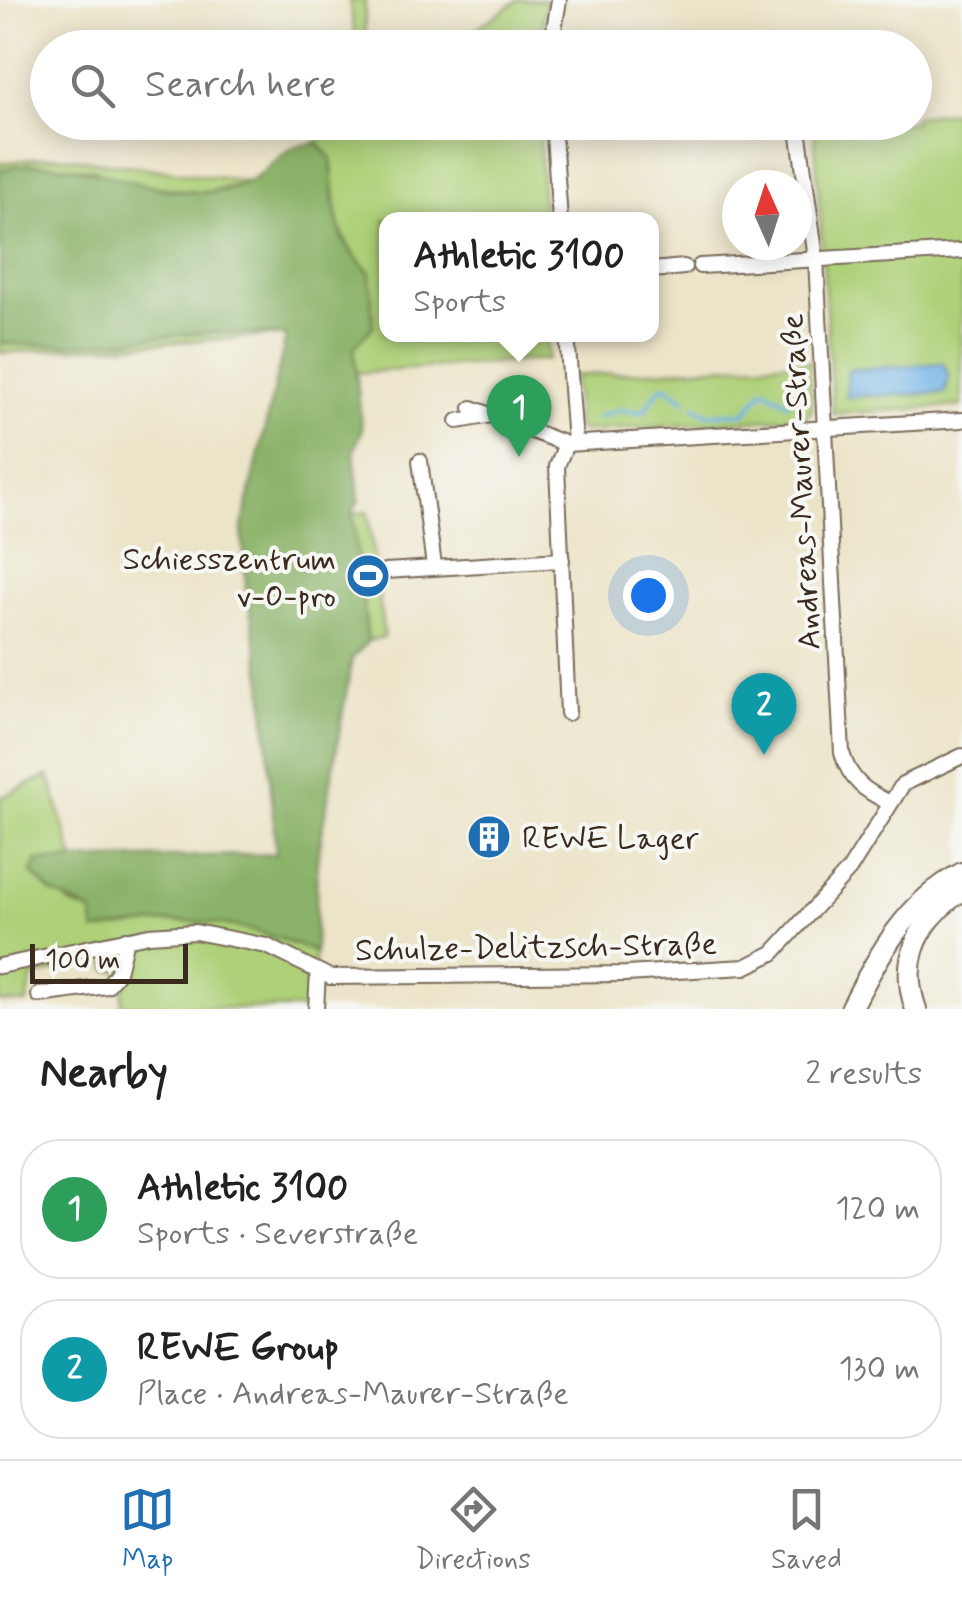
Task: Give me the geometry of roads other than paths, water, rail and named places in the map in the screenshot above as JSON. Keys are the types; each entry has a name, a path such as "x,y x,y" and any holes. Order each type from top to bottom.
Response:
{"highway":[{"path":"852,1009 906,918 929,895 962,873"},
{"path":"916,1009 910,992 910,955 929,917 962,890"}],"street":[{"path":"553,30 559,0"},
{"path":"554,140 559,212"},
{"name":"Andreas-Maurer-Straße","path":"800,140 816,259 842,753 852,777 864,790 890,803"},
{"path":"659,269 962,252"},
{"path":"568,342 570,444 557,466 568,713"},
{"path":"458,420 479,412 570,444 962,420"},
{"path":"420,461 434,566"},
{"path":"386,571 562,560"},
{"name":"Schulze-Delitzsch-Straße","path":"318,972 352,978 745,967 773,953 849,870 903,784 962,756"},
{"path":"0,966 172,932 220,934 267,946 318,972 316,1009"},
{"path":"39,995 108,986 118,972 126,939"}],"water":[{"path":"943,363 949,376 945,393 846,397 848,370"}],"waterway":[{"path":"597,418 618,410 643,412 660,388 667,387 685,400"},
{"path":"694,407 708,414 745,413 764,389 788,403"}],"place":[{"name":"Athletic 3100","path":"519,457"},
{"name":"Schiesszentrum v-0-pro","path":"368,576"},
{"name":"REWE Group","path":"764,755"},
{"name":"REWE Lager","path":"489,837"}]}
